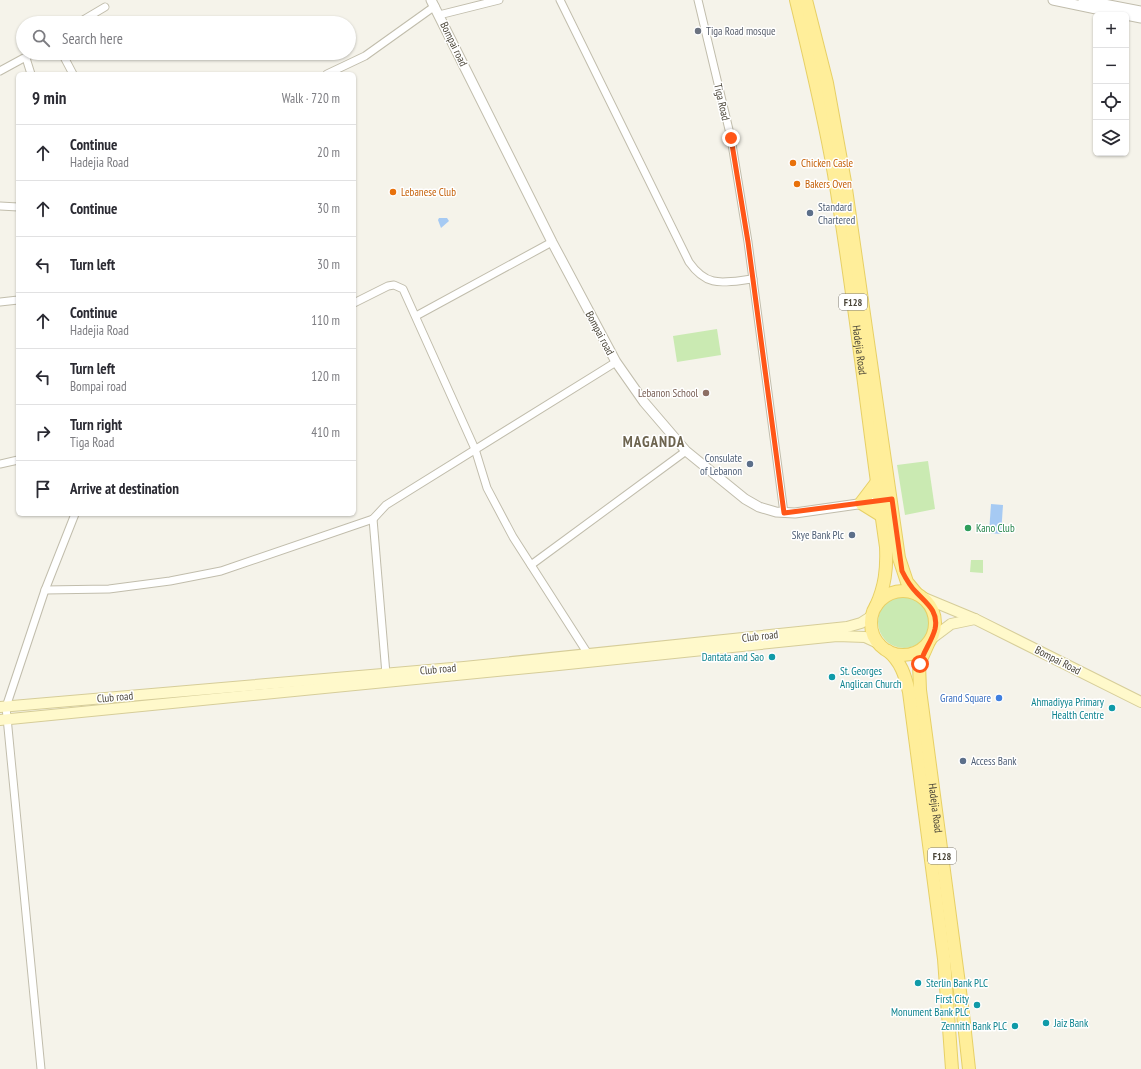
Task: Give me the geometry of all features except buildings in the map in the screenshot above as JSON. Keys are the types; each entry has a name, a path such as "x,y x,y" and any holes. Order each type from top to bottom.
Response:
{"main road":[{"name":"Hadejia Road","path":"796,0 820,102 834,173 851,280 882,516 887,565 882,592 874,611"},
{"name":"Hadejia Road","path":"806,0 826,83 845,182 902,571 907,582 920,595"},
{"path":"877,482 861,503 882,516"},
{"path":"874,611 890,594 899,591 908,591 920,595"},
{"name":"Bompai Road","path":"920,595 975,619 1141,702"},
{"name":"F128","path":"920,595 930,605 935,616 935,628 930,641"},
{"name":"F128","path":"874,611 872,626 875,637 884,647"},
{"name":"Club road","path":"3,707 393,676 588,654 757,640 847,627 862,623 874,611"},
{"path":"4,719 393,676 757,640 837,636 865,637 884,647 905,655 921,650 951,624 975,619"},
{"name":"Hadejia Road","path":"930,641 920,664 920,690 951,973 952,1069"},
{"name":"Hadejia Road","path":"884,647 896,657 901,665 908,692 929,840 951,973 963,1014 969,1069"},
{"path":"951,973 958,1069"},
{"path":"954,1002 965,1069"}],"street":[{"path":"439,15 499,0"},
{"path":"560,0 689,262 696,272 706,280 727,282 753,279"},
{"name":"Tiga Road","path":"698,0 731,138 753,279 784,513"},
{"path":"1053,0 1111,12"},
{"path":"1083,0 1141,11"},
{"path":"356,60 364,56 433,3"},
{"name":"Bompai road","path":"433,3 552,242 616,362 644,402 686,451 745,499 759,507 784,513 892,499"},
{"path":"90,16 105,7"},
{"path":"1129,16 1141,18"},
{"path":"0,71 22,60"},
{"path":"26,60 30,72"},
{"path":"66,60 72,72"},
{"path":"331,72 356,60"},
{"path":"0,206 16,207"},
{"path":"416,316 552,242"},
{"path":"356,302 388,286 399,286 403,289 475,449 487,488 513,537 588,654"},
{"path":"0,302 16,300"},
{"path":"45,590 109,589 221,571 373,519 386,504 616,362"},
{"path":"531,565 686,451"},
{"path":"0,464 16,460"},
{"path":"41,1069 3,707 45,590 74,516"},
{"path":"373,519 393,676"}],"green space":[{"path":"717,329 721,355 677,362 673,336"},
{"path":"928,461 935,509 905,515 897,465"},
{"path":"971,560 983,560 983,573 970,572"},
{"path":"899,596 909,596 923,603 930,617 930,627 923,641 909,648 899,648 889,644 882,637 878,627 878,617 882,607 889,600"}],"water":[{"path":"439,218 447,218 449,221 441,228 438,220"},
{"path":"991,504 1003,505 1001,534 989,533"}],"place":[{"name":"Tiga Road mosque","path":"698,31"},
{"name":"Chicken Casle","path":"793,163"},
{"name":"Bakers Oven","path":"797,184"},
{"name":"Lebanese Club","path":"393,192"},
{"name":"Standard Chartered","path":"810,213"},
{"name":"Lebanon School","path":"706,393"},
{"name":"Consulate of Lebanon","path":"750,464"},
{"name":"Kano Club","path":"968,528"},
{"name":"Skye Bank Plc","path":"852,535"},
{"name":"Dantata and Sao","path":"772,657"},
{"name":"St. Georges Anglican Church","path":"832,677"},
{"name":"Grand Square","path":"999,698"},
{"name":"Ahmadiyya Primary Health Centre","path":"1112,708"},
{"name":"Access Bank","path":"963,761"},
{"name":"Sterlin Bank PLC","path":"918,983"},
{"name":"First City Monument Bank PLC","path":"977,1005"},
{"name":"Jaiz Bank","path":"1046,1023"},
{"name":"Zennith Bank PLC","path":"1015,1026"}],"district":[{"name":"MAGANDA","path":"654,441"}],"route":[{"path":"731,138 748,242 784,513 795,513 892,499 902,571 907,582 917,594 930,605 935,616 935,628 922,655 920,664"}]}
